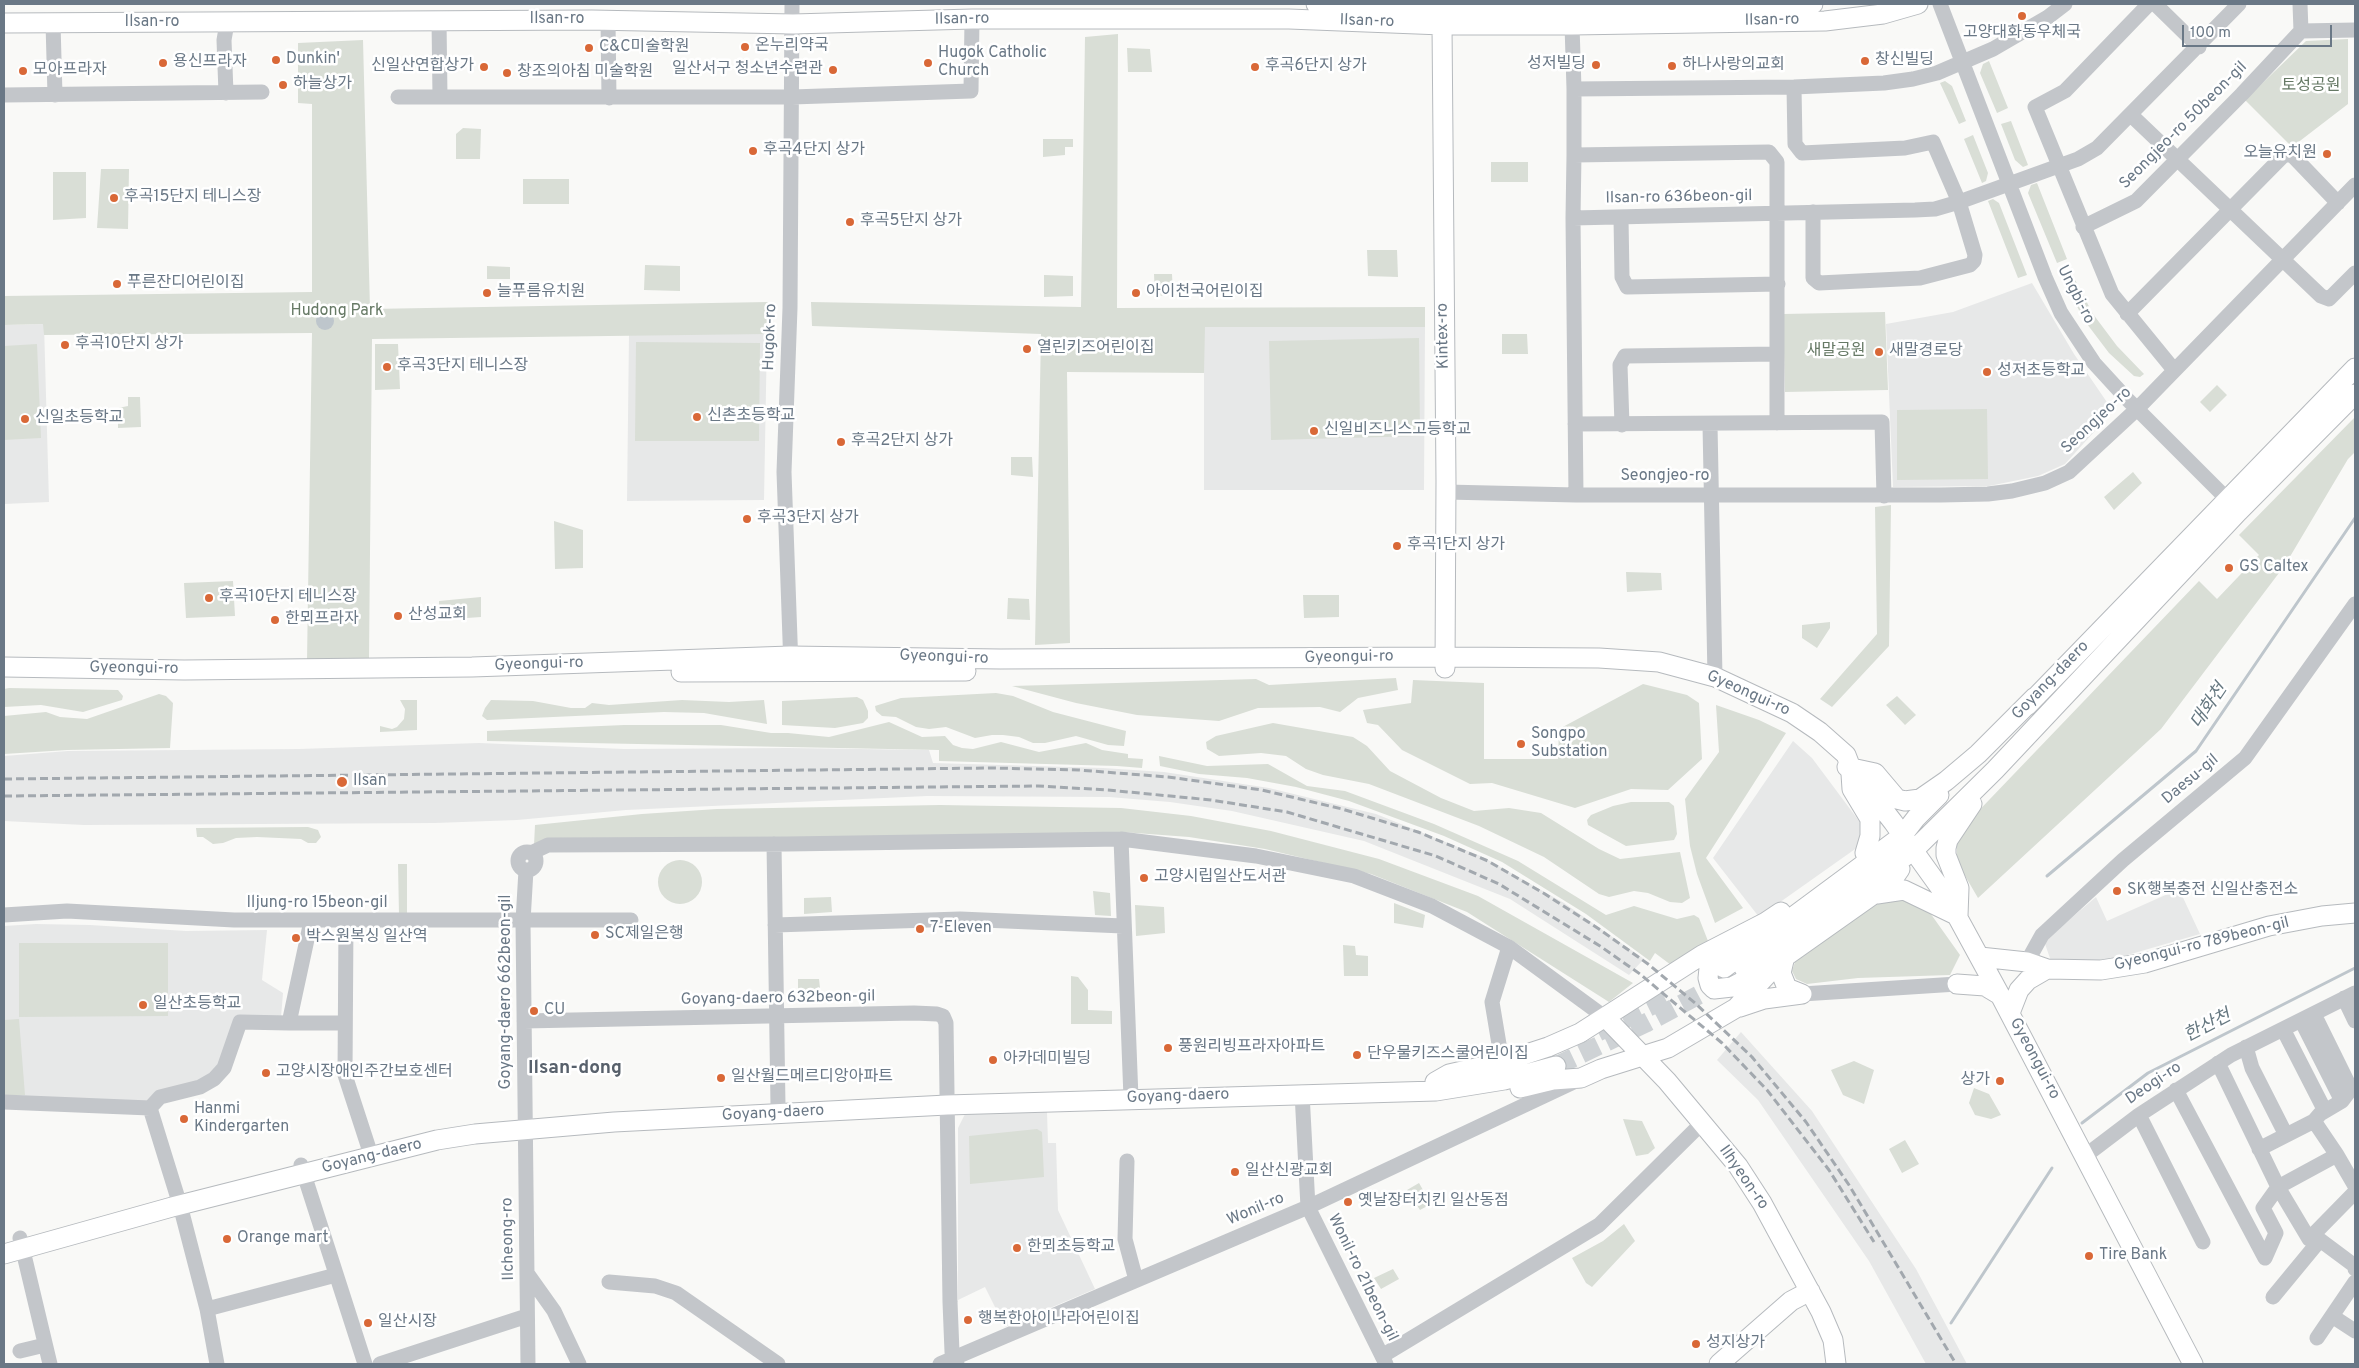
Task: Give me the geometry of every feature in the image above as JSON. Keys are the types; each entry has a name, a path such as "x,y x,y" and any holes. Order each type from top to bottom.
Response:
{"main road":[{"name":"Ilsan-ro","path":"1316,4 1440,13"},
{"name":"Ilsan-ro","path":"4,23 227,23 439,20 793,24 972,19 1289,19 1440,13 1573,12 1813,4"},
{"name":"Ilsan-ro","path":"1573,12 1825,20 1884,14 1918,4"},
{"name":"Kintex-ro","path":"1440,13 1446,492 1445,662"},
{"name":"Goyang-daero","path":"1908,843 1916,818 2355,368"},
{"name":"Goyang-daero","path":"1726,973 1908,843 1995,770 2238,512 2355,394"},
{"name":"Gyeongui-ro","path":"4,667 194,670 1000,659 1445,662 1599,658 1659,662 1715,677 1792,713 1820,732 1846,755 1851,768 1893,822 1946,896 2010,1012 2193,1364"},
{"name":"Gyeongui-ro","path":"1445,662 1658,671 1713,686 1782,717 1815,738 1836,763 1851,768"},
{"name":"Gyeongui-ro","path":"4,675 58,673 472,675 790,663"},
{"path":"1865,853 1870,836 1870,819 1852,788 1851,768 1875,773 1897,799 1905,801 1920,799 1978,754 2036,697"},
{"path":"1871,896 1888,891 1904,890 1958,916 1959,888 1946,855 1948,840 1995,770"},
{"path":"1908,843 1891,882 1784,958 1732,988 1714,989 1710,985 1709,968 1714,961 1766,922 1865,853 1908,843"},
{"name":"Gyeongui-ro 789beon-gil","path":"1978,952 2027,962 2047,969 2101,970 2145,963 2269,926 2322,916 2355,913"},
{"path":"1766,922 1702,955 1586,1030 1548,1047 1502,1062 1449,1074 1436,1086 1461,1099 1494,1095 1553,1080 1581,1078 1601,1069 1642,1058 1668,1048 1736,1008 1764,999 1802,994"},
{"path":"1978,952 1958,984 1985,986 2000,995"},
{"path":"1784,958 1781,973 1787,988 1802,994"},
{"path":"1736,1008 1784,958"},
{"path":"2010,1012 2019,990 2028,980 2047,969"},
{"name":"Ilhyeon-ro","path":"1606,1018 1642,1058 1667,1081 1738,1166 1762,1202 1810,1291 1832,1340 1836,1364"},
{"name":"Goyang-daero","path":"1131,1095 1302,1093 1436,1086 1504,1080 1554,1059"},
{"name":"Goyang-daero","path":"525,1121 947,1102 1436,1086"},
{"name":"Goyang-daero","path":"4,1254 15,1243 178,1197 303,1170 370,1153 525,1121 778,1106 947,1102"},
{"path":"1719,1364 1791,1301 1810,1291"}],"street":[{"name":"Hugok-ro","path":"790,663 784,472 790,308 792,4"},
{"name":"Ungbi-ro","path":"1940,4 1961,63 2060,313 2094,363 2227,499"},
{"path":"1574,88 1794,87 1876,84 1913,79 1961,63 1993,49 2048,17 2065,4"},
{"path":"2149,4 2065,91 2035,107 2112,294 2174,370"},
{"path":"2155,4 2199,46"},
{"name":"Ilsan-ro 636beon-gil","path":"1573,218 1935,209 1960,202 2078,159 2097,148 2239,4"},
{"path":"2300,4 2300,30 2355,30"},
{"path":"1573,12 1576,495"},
{"path":"398,97 792,97 971,91 972,19"},
{"path":"439,20 440,97"},
{"path":"608,21 609,98"},
{"path":"53,23 55,95"},
{"path":"226,93 224,40 227,23"},
{"name":"Seongjeo-ro 50beon-gil","path":"2083,227 2136,201 2178,160 2300,30"},
{"path":"1794,87 1795,144 1802,153 1905,148 1933,142 1960,202 1975,255 1974,261 1970,264 1920,278 1819,283 1813,278 1812,212"},
{"path":"4,95 262,92"},
{"path":"2131,115 2281,260 2322,296 2329,300 2355,273"},
{"path":"1574,154 1769,152 1777,162 1781,213 1778,284 1777,423"},
{"path":"2127,314 2285,154 2293,156 2338,203"},
{"name":"Seongjeo-ro","path":"1446,492 1576,495 1884,496 1988,494 2012,492 2045,483 2068,472 2137,409 2355,185"},
{"path":"1621,218 1622,276 1627,287 1778,284"},
{"path":"1622,425 1620,365 1625,356 1777,354"},
{"path":"1575,424 1710,425 1882,422 1884,496"},
{"path":"1710,425 1715,677"},
{"name":"Daesu-gil","path":"2027,962 2042,935 2123,860 2245,758 2355,604"},
{"path":"1121,839 1131,1095"},
{"path":"778,1106 774,844 1121,839 1256,856 1354,876 1432,906 1509,947 1606,1018"},
{"name":"Goyang-daero 662beon-gil","path":"525,1121 523,921 526,870 536,864 535,857 531,853 548,845 774,844"},
{"name":"Iljung-ro 15beon-gil","path":"4,916 67,911 184,919 311,921 631,920"},
{"path":"346,920 345,1075 370,1153"},
{"path":"775,924 960,920 1123,926"},
{"path":"289,1022 311,921"},
{"path":"1502,1062 1492,1002 1509,947"},
{"path":"1802,994 1958,984"},
{"path":"2350,995 2355,1020"},
{"name":"Deogi-ro","path":"2085,1156 2139,1115 2218,1063 2350,995"},
{"name":"Goyang-daero 632beon-gil","path":"524,1021 940,1014 946,1023 947,1102"},
{"path":"2260,1149 2342,1101 2307,1017"},
{"path":"150,1108 160,1097 200,1087 214,1079 224,1068 240,1022 345,1023"},
{"path":"2283,1029 2319,1116 2337,1155 2355,1186"},
{"path":"2246,1047 2252,1068 2286,1135"},
{"path":"2218,1063 2278,1187 2315,1240 2355,1266 2355,1269"},
{"name":"Wonil-ro","path":"950,1362 1308,1207 1581,1078"},
{"path":"2176,1090 2265,1258 2276,1233 2263,1208 2278,1187 2337,1155"},
{"path":"1302,1093 1308,1207"},
{"path":"4,1102 150,1108"},
{"path":"947,1102 950,1362"},
{"path":"150,1108 178,1197 207,1309 217,1364"},
{"path":"2139,1115 2203,1242"},
{"name":"Ilcheong-ro","path":"525,1121 528,1364"},
{"path":"1384,1360 1599,1225 1702,1123"},
{"path":"1127,1161 1125,1239 1136,1280"},
{"path":"303,1170 365,1364"},
{"path":"2273,1297 2315,1240 2355,1192"},
{"name":"Wonil-ro 21beon-gil","path":"1308,1207 1384,1360"},
{"path":"15,1243 50,1364"},
{"path":"527,1273 554,1311 579,1364"},
{"path":"207,1309 336,1275"},
{"path":"609,1282 655,1286 676,1293 778,1364"},
{"path":"2317,1338 2355,1282"},
{"path":"380,1364 527,1316"},
{"path":"2332,1316 2355,1331"},
{"path":"20,1351 45,1345"}],"shaded area":[{"name":"성저초등학교","path":"2032,283 2074,354 2113,411 2065,464 2038,476 1989,486 1893,487 1886,324 1953,312"},
{"path":"325,312 331,315 334,321 331,327 325,330 319,327 316,321 319,315"},
{"name":"신일초등학교","path":"44,324 49,502 4,504 4,325"},
{"name":"신일비즈니스고등학교","path":"1204,327 1425,327 1424,490 1204,490"},
{"name":"신촌초등학교","path":"629,334 767,334 764,500 627,501"},
{"path":"1793,741 1812,758 1862,825 1858,847 1759,917 1713,858"},
{"path":"479,743 624,749 788,748 929,750 933,763 1103,768 1164,772 1269,788 1376,814 1483,857 1564,903 1644,959 1629,975 1510,899 1364,841 1232,811 1170,802 1109,797 927,796 626,810 517,820 435,823 84,825 4,821 4,756 68,751 299,749"},
{"path":"2179,889 2200,934 2100,963 2052,964 2044,941 2096,897 2107,921"},
{"name":"일산초등학교","path":"36,924 90,925 186,931 267,930 262,980 283,993 281,1017 236,1020 225,1054 212,1075 149,1104 4,1099 4,926"},
{"path":"1741,1032 1812,1111 1916,1269 1967,1364 1926,1364 1869,1261 1758,1100 1717,1060"},
{"name":"한뫼초등학교","path":"1047,1112 1048,1143 1056,1143 1058,1210 1095,1289 1005,1327 985,1287 958,1300 958,1128 965,1114"}],"green space":[{"path":"1118,34 1117,308 1425,307 1425,327 1205,327 1204,373 1067,372 1070,643 1035,645 1041,334 812,326 811,302 1081,307 1085,37"},
{"name":"토성공원","path":"2348,39 2348,104 2292,147 2245,100 2306,41"},
{"name":"Hudong Park","path":"363,40 370,309 768,302 767,334 372,339 369,659 307,661 312,333 44,335 43,324 4,325 4,296 312,292 312,104 298,103 298,43"},
{"path":"1127,48 1150,49 1152,72 1128,72"},
{"path":"1989,61 2008,108 1997,113 1980,73 1983,64"},
{"path":"1945,81 1952,86 1966,121 1959,124 1940,83"},
{"path":"2011,121 2028,165 2023,167 2015,160 2001,124"},
{"path":"463,128 481,129 480,159 456,159 456,134"},
{"path":"1973,135 1988,173 1986,181 1982,183 1964,139"},
{"path":"1043,139 1073,139 1073,147 1065,147 1065,155 1043,157"},
{"path":"1491,162 1528,162 1528,182 1491,182"},
{"name":"후곡15단지 테니스장","path":"101,169 129,169 128,229 97,228"},
{"path":"53,172 86,172 86,218 53,220"},
{"path":"523,179 569,179 569,204 523,204"},
{"path":"2037,183 2067,259 2057,263 2028,193 2031,185"},
{"path":"1993,199 1999,203 2027,275 2018,278 1988,201"},
{"path":"1367,250 1397,250 1398,277 1368,276"},
{"path":"645,265 680,266 680,291 644,290"},
{"path":"487,266 510,267 510,279 487,279"},
{"path":"1154,274 1172,274 1173,295 1155,296"},
{"path":"2072,274 2093,314 2117,346 2144,374 2140,377 2134,376 2109,353 2084,320 2062,277"},
{"path":"1044,275 1073,276 1073,296 1044,297"},
{"name":"새말공원","path":"1885,312 1888,390 1785,392 1783,314"},
{"path":"1502,334 1527,334 1528,354 1502,354"},
{"path":"1419,338 1420,436 1271,440 1269,341"},
{"path":"636,342 760,343 759,441 635,441"},
{"path":"37,344 41,438 4,440 4,346"},
{"name":"후곡3단지 테니스장","path":"375,344 398,344 400,389 375,390"},
{"path":"2217,385 2227,395 2210,412 2200,402"},
{"path":"128,397 140,397 141,427 118,428 118,408 128,406"},
{"path":"1987,409 1988,479 1897,480 1897,410"},
{"path":"2355,417 2355,452 2348,459 2285,565 2161,729 1978,898 1957,862 1957,839 1966,824 2199,581 2217,599 2259,555 2239,535"},
{"path":"1011,457 1032,457 1033,477 1011,475"},
{"path":"2133,472 2142,483 2114,510 2104,497"},
{"path":"1891,505 1889,646 1832,707 1820,699 1877,634 1875,507"},
{"path":"554,521 583,530 583,568 555,569"},
{"path":"1626,572 1661,573 1662,590 1627,592"},
{"name":"후곡10단지 테니스장","path":"233,581 235,616 186,618 184,583"},
{"path":"1303,595 1339,595 1339,617 1304,618"},
{"path":"481,597 481,617 439,620 439,601"},
{"path":"1008,598 1029,599 1030,620 1007,619"},
{"path":"1830,622 1830,628 1817,648 1802,638 1802,625"},
{"path":"1396,678 1398,690 1358,698 1340,712 1320,707 1258,708 1219,721 1137,715 1076,703 1012,686 1256,679 1269,685"},
{"path":"1413,680 1484,683 1484,759 1558,759 1559,729 1643,684 1687,695 1699,703 1702,759 1668,790 1631,789 1575,808 1492,783 1470,784 1402,750 1378,725 1367,723 1363,710 1411,703"},
{"path":"4,689 118,690 123,696 122,700 83,712 41,705 4,707"},
{"path":"996,693 1013,696 1053,712 1126,731 1124,746 1108,745 1076,736 1045,743 1033,743 1019,737 1003,735 975,738 946,727 929,729 916,727 896,717 882,716 876,711 875,706 901,698"},
{"path":"159,694 166,696 173,703 170,748 67,750 4,754 4,716 46,712 60,717 87,719"},
{"path":"1897,696 1916,715 1905,725 1886,705"},
{"path":"857,697 863,700 868,711 868,718 863,723 835,728 782,725 782,701"},
{"path":"400,700 417,700 417,730 380,732 380,726 392,729 397,727 404,719 405,709"},
{"path":"491,700 533,701 571,708 585,708 592,703 609,705 682,700 729,702 764,700 767,724 704,713 664,712 487,720 482,716"},
{"path":"1716,705 1759,720 1786,733 1706,858 1743,908 1715,923 1697,874 1690,846 1685,799 1719,752"},
{"path":"889,722 922,737 945,736 953,745 962,748 973,749 1001,742 1039,752 1086,743 1102,750 1128,754 1128,758 1143,759 1142,768 939,761 939,750 487,741 487,731 624,725 721,725 771,733 829,737"},
{"path":"1273,723 1353,737 1367,746 1390,771 1441,798 1474,811 1509,808 1541,813 1599,849 1620,859 1680,852 1690,898 1682,903 1670,902 1648,893 1634,891 1609,897 1599,894 1544,857 1479,826 1369,784 1323,775 1306,769 1286,756 1261,753 1219,756 1207,749 1206,742 1216,736"},
{"path":"1159,756 1207,766 1268,764 1307,786 1345,791 1434,824 1518,861 1606,915 1634,906 1677,919 1694,915 1699,918 1708,941 1671,965 1655,953 1650,961 1586,914 1502,862 1444,836 1349,801 1296,787 1247,778 1199,774 1160,766"},
{"path":"1631,802 1669,802 1674,806 1677,834 1674,840 1626,846 1588,825 1587,820 1591,815 1613,806"},
{"path":"940,805 1121,808 1191,816 1271,831 1379,859 1478,896 1633,983 1609,1002 1467,912 1371,874 1265,849 1189,837 1122,832 534,845 535,825 642,814 717,809"},
{"path":"308,827 318,830 321,837 316,843 308,843 301,839 257,837 236,838 223,843 213,844 203,837 197,837 196,828"},
{"path":"680,860 692,864 698,870 702,882 698,894 692,900 680,904 668,900 662,894 658,882 662,870 668,864"},
{"path":"398,864 407,864 407,914 399,915"},
{"path":"1093,891 1110,893 1111,916 1095,915"},
{"path":"831,897 832,912 804,914 804,898"},
{"path":"1905,897 1928,910 1960,955 1950,975 1858,978 1807,984 1796,979 1792,971 1795,962 1881,900"},
{"path":"1394,903 1425,915 1423,928 1394,923"},
{"path":"1135,905 1164,907 1165,933 1136,936"},
{"path":"19,943 168,943 168,1016 19,1017"},
{"path":"1343,945 1355,946 1356,955 1368,956 1368,976 1344,976"},
{"path":"1071,976 1078,977 1088,990 1088,1010 1112,1011 1112,1024 1071,1024"},
{"path":"798,979 819,979 821,997 798,997"},
{"path":"19,1019 25,1095 4,1095 4,1020"},
{"path":"1854,1061 1874,1070 1864,1104 1843,1095 1831,1070"},
{"path":"1974,1088 1989,1094 2001,1115 1991,1119 1975,1115 1969,1103"},
{"path":"1623,1119 1642,1121 1655,1148 1648,1154 1636,1156"},
{"path":"1037,1129 1042,1132 1044,1177 970,1184 969,1136"},
{"path":"1905,1140 1919,1164 1902,1173 1889,1149"},
{"path":"1419,1183 1431,1204 1420,1210 1407,1190"},
{"path":"1624,1224 1635,1241 1592,1287 1586,1283 1572,1258 1603,1241"},
{"path":"1393,1269 1399,1279 1381,1289 1374,1278"}],"waterway":[{"name":"대화천","path":"2047,876 2196,751 2355,518"},
{"name":"한산천","path":"2082,1123 2148,1073 2355,968"},
{"name":"한산천","path":"1951,1323 2052,1168"}],"tunnel":[{"path":"1556,1066 1646,1023 1727,980"},
{"path":"1598,1032 1667,998"}],"railway":[{"path":"4,779 992,768 1079,770 1168,777 1262,790 1342,809 1418,832 1488,861 1545,894 1599,929 1648,964 1695,1003 1752,1057 1806,1122 1849,1185 1956,1364"},
{"path":"4,796 1038,786 1108,790 1211,800 1287,812 1436,856 1499,884 1600,946 1640,974 1722,1043 1767,1090 1829,1170 1874,1242"}],"place":[{"name":"고양대화동우체국","path":"2022,16"},
{"name":"온누리약국","path":"745,47"},
{"name":"C&C미술학원","path":"589,48"},
{"name":"Dunkin'","path":"276,60"},
{"name":"창신빌딩","path":"1865,61"},
{"name":"용신프라자","path":"163,63"},
{"name":"Hugok Catholic Church","path":"928,63"},
{"name":"성저빌딩","path":"1596,65"},
{"name":"하나사랑의교회","path":"1672,66"},
{"name":"신일산연합상가","path":"484,67"},
{"name":"후곡6단지 상가","path":"1255,67"},
{"name":"일산서구 청소년수련관","path":"833,70"},
{"name":"모아프라자","path":"23,71"},
{"name":"창조의아침 미술학원","path":"507,73"},
{"name":"하늘상가","path":"283,85"},
{"name":"후곡4단지 상가","path":"753,151"},
{"name":"오늘유치원","path":"2327,154"},
{"name":"후곡15단지 테니스장","path":"114,198"},
{"name":"후곡5단지 상가","path":"850,222"},
{"name":"푸른잔디어린이집","path":"117,284"},
{"name":"늘푸름유치원","path":"487,293"},
{"name":"아이천국어린이집","path":"1136,293"},
{"name":"후곡10단지 상가","path":"65,345"},
{"name":"열린키즈어린이집","path":"1027,349"},
{"name":"새말경로당","path":"1879,352"},
{"name":"후곡3단지 테니스장","path":"387,367"},
{"name":"성저초등학교","path":"1987,372"},
{"name":"신촌초등학교","path":"697,417"},
{"name":"신일초등학교","path":"25,419"},
{"name":"신일비즈니스고등학교","path":"1314,431"},
{"name":"후곡2단지 상가","path":"841,442"},
{"name":"후곡3단지 상가","path":"747,519"},
{"name":"후곡1단지 상가","path":"1397,546"},
{"name":"GS Caltex","path":"2229,568"},
{"name":"후곡10단지 테니스장","path":"209,598"},
{"name":"산성교회","path":"398,616"},
{"name":"한뫼프라자","path":"275,620"},
{"name":"Songpo Substation","path":"1521,744"},
{"name":"Ilsan","path":"342,782"},
{"name":"고양시립일산도서관","path":"1144,878"},
{"name":"SK행복충전 신일산충전소","path":"2117,891"},
{"name":"7-Eleven","path":"920,929"},
{"name":"SC제일은행","path":"595,935"},
{"name":"박스원복싱 일산역","path":"296,938"},
{"name":"일산초등학교","path":"143,1005"},
{"name":"CU","path":"534,1011"},
{"name":"풍원리빙프라자아파트","path":"1168,1048"},
{"name":"단우물키즈스쿨어린이집","path":"1357,1055"},
{"name":"아카데미빌딩","path":"993,1060"},
{"name":"고양시장애인주간보호센터","path":"266,1073"},
{"name":"일산월드메르디앙아파트","path":"721,1078"},
{"name":"상가","path":"2000,1081"},
{"name":"Hanmi Kindergarten","path":"184,1119"},
{"name":"일산신광교회","path":"1235,1172"},
{"name":"옛날장터치킨 일산동점","path":"1348,1202"},
{"name":"Orange mart","path":"227,1239"},
{"name":"한뫼초등학교","path":"1017,1248"},
{"name":"Tire Bank","path":"2089,1256"},
{"name":"행복한아이나라어린이집","path":"968,1320"},
{"name":"일산시장","path":"368,1323"},
{"name":"성지상가","path":"1696,1344"}],"district":[{"name":"Ilsan-dong","path":"575,1069"}]}
